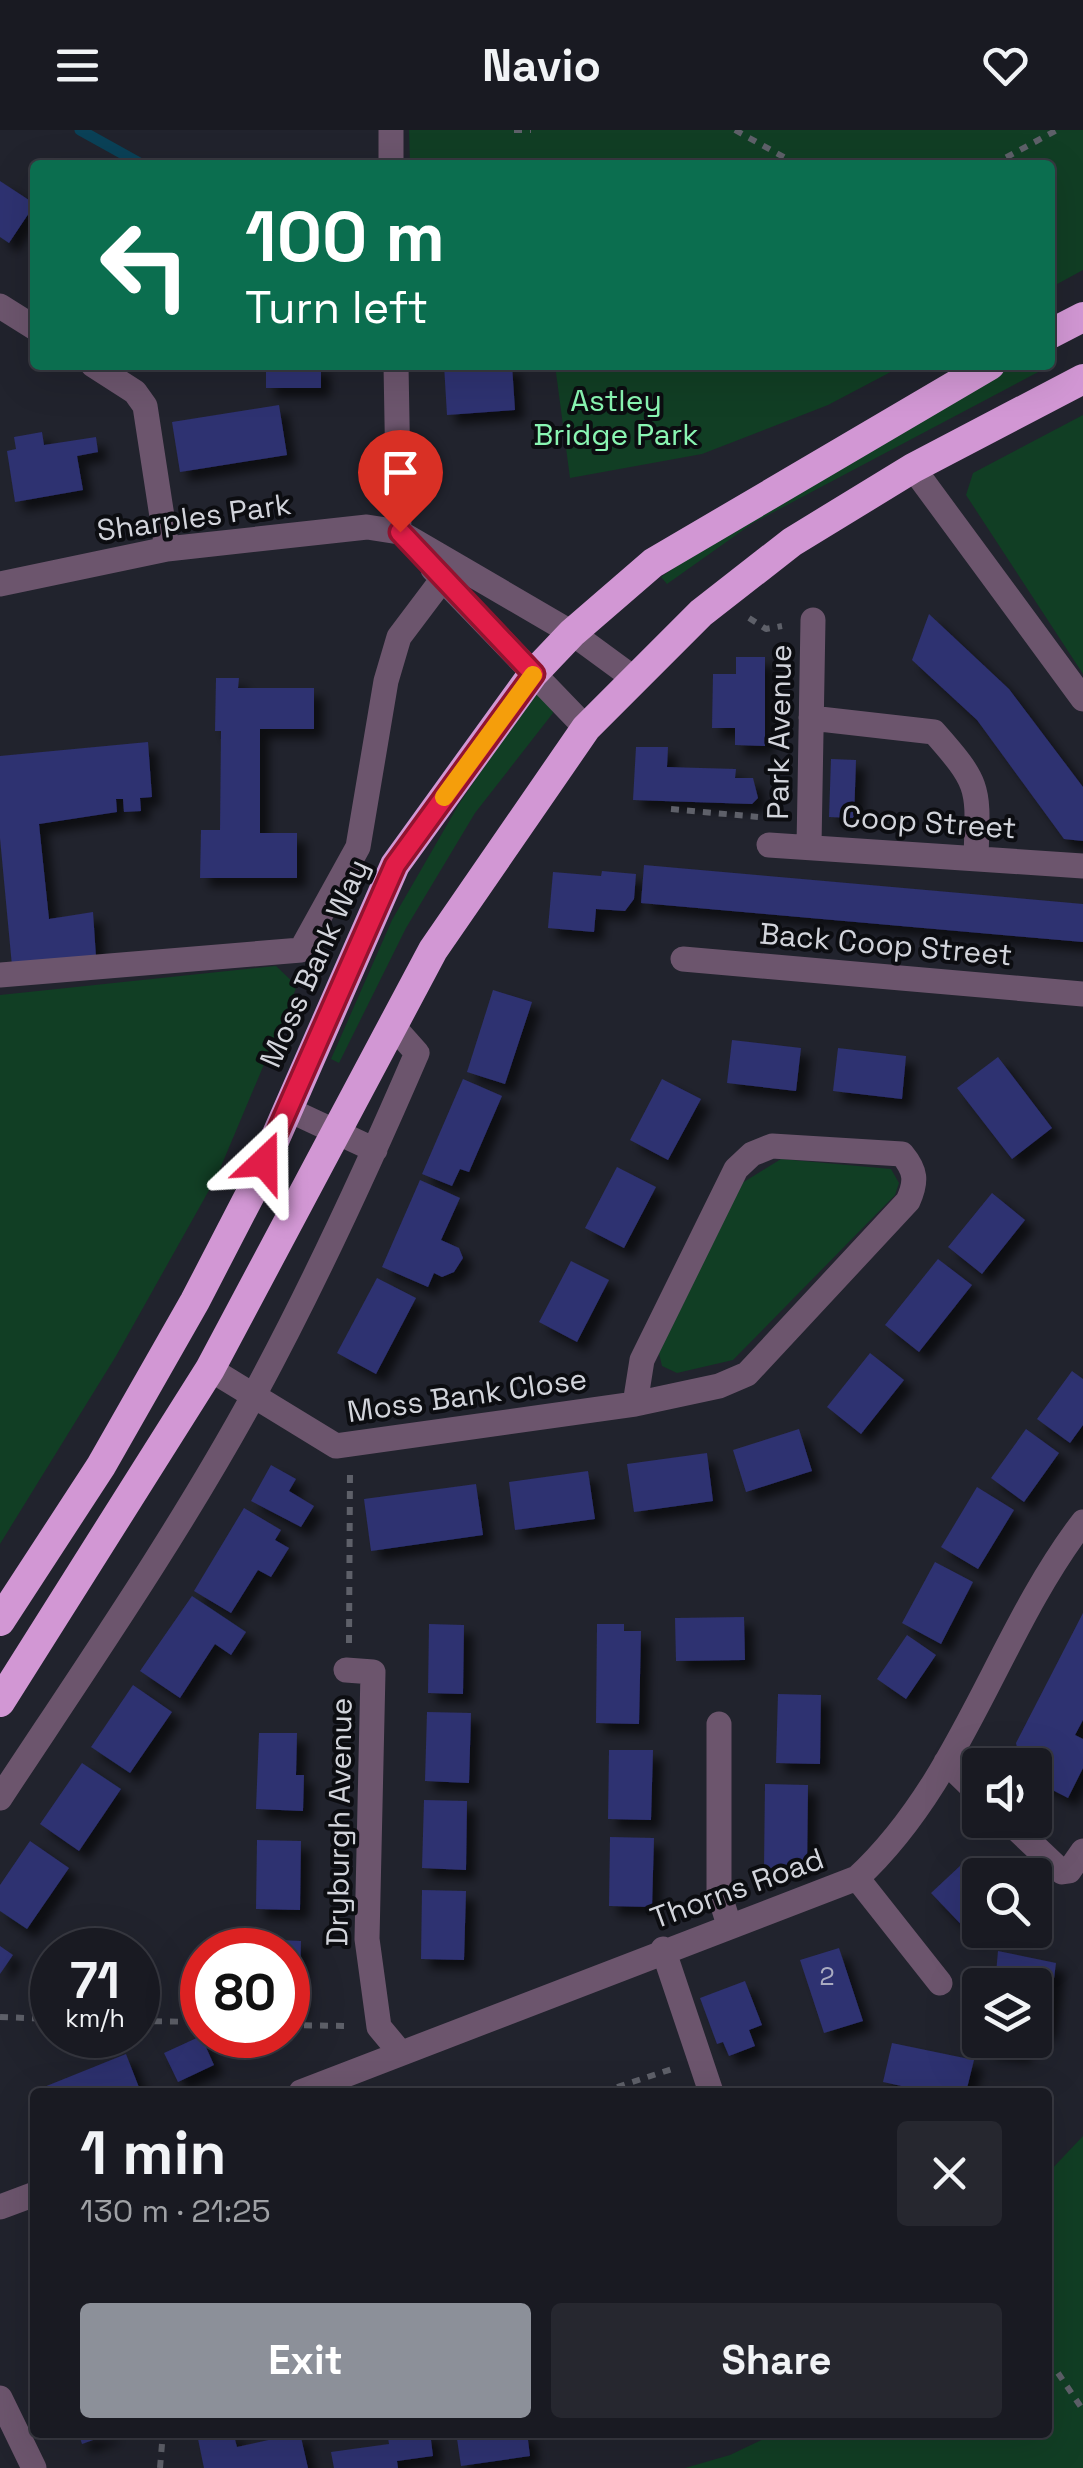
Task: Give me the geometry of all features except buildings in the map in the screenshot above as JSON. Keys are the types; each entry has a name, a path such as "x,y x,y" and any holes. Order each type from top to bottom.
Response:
{"highway":[{"path":"1055,331 1083,316"},
{"name":"Moss Bank Way","path":"0,1620 101,1466 253,1189 395,865 534,674 572,634 653,564 982,370"},
{"path":"0,1702 210,1369 433,950 586,728 632,678 719,599 792,542 913,468 1083,378"}],"street":[{"path":"390,130 391,160"},
{"path":"0,306 30,325"},
{"path":"101,370 135,392 145,406 167,549"},
{"path":"396,370 400,532 448,572 534,674 586,728"},
{"path":"913,468 1083,700"},
{"name":"Sharples Park","path":"0,584 167,549 367,527 400,532"},
{"path":"448,572 572,634 632,678"},
{"path":"0,975 300,950 358,847 386,681 400,636 448,572"},
{"name":"Park Avenue","path":"809,846 813,620"},
{"path":"812,718 934,732 971,773 978,790 976,858"},
{"name":"Coop Street","path":"769,845 1083,866"},
{"name":"Back Coop Street","path":"683,959 1083,994"},
{"path":"0,1798 142,1582 253,1396 375,1150 417,1053 393,1026"},
{"path":"287,1109 375,1150"},
{"name":"Moss Bank Close","path":"210,1369 322,1442 350,1445 635,1404 720,1386 746,1374 908,1202 916,1184 913,1168 902,1154 772,1146 752,1154 736,1169 642,1360 635,1404"},
{"name":"Thorns Road","path":"311,2088 856,1878 905,1823 946,1762 1040,1585 1083,1522"},
{"name":"Dryburgh Avenue","path":"346,1670 373,1672 367,1940 379,2027"},
{"path":"719,1724 719,1894 729,1925"},
{"path":"946,1762 962,1778"},
{"path":"1026,1838 1062,1872 1069,1871 1083,1851"},
{"path":"856,1878 940,1983"},
{"path":"664,1949 710,2088"},
{"path":"379,2027 399,2051"},
{"path":"0,2208 30,2196"},
{"path":"0,2398 34,2468"}],"path":[{"path":"514,130 531,130"},
{"path":"735,130 789,160"},
{"path":"1001,160 1057,130"},
{"path":"719,599 766,629 813,620"},
{"path":"671,809 756,814 769,845"},
{"path":"346,1670 350,1445"},
{"path":"0,2017 30,2018"},
{"path":"310,2025 379,2027"},
{"path":"614,2088 700,2059"},
{"path":"1058,2374 1083,2410"},
{"path":"160,2468 162,2438"}],"green space":[{"path":"409,130 1083,130 1083,270 1055,285 1055,160 410,160"},
{"name":"Astley Bridge Park","path":"556,370 894,370 828,405 702,454 570,478"},
{"path":"1007,370 1042,370 753,523 667,584 661,577 750,515 878,439"},
{"path":"1083,415 1083,674 966,495 973,473"},
{"path":"534,693 548,694 553,713 475,813 406,928 339,1063 331,1059 392,920 459,804"},
{"path":"276,966 297,986 217,1176 116,1356 0,1544 0,995"},
{"path":"781,1159 891,1169 899,1183 895,1195 733,1360 677,1373 662,1366 658,1349 742,1183"},
{"path":"1083,2136 1083,2468 685,2468 730,2455 766,2438 1052,2438 1052,2169"}],"waterway":[{"path":"80,130 134,160"}],"slow traffic":[{"path":"444,797 533,675"}],"route":[{"path":"264,1162 395,865 534,674 400,532"}]}
